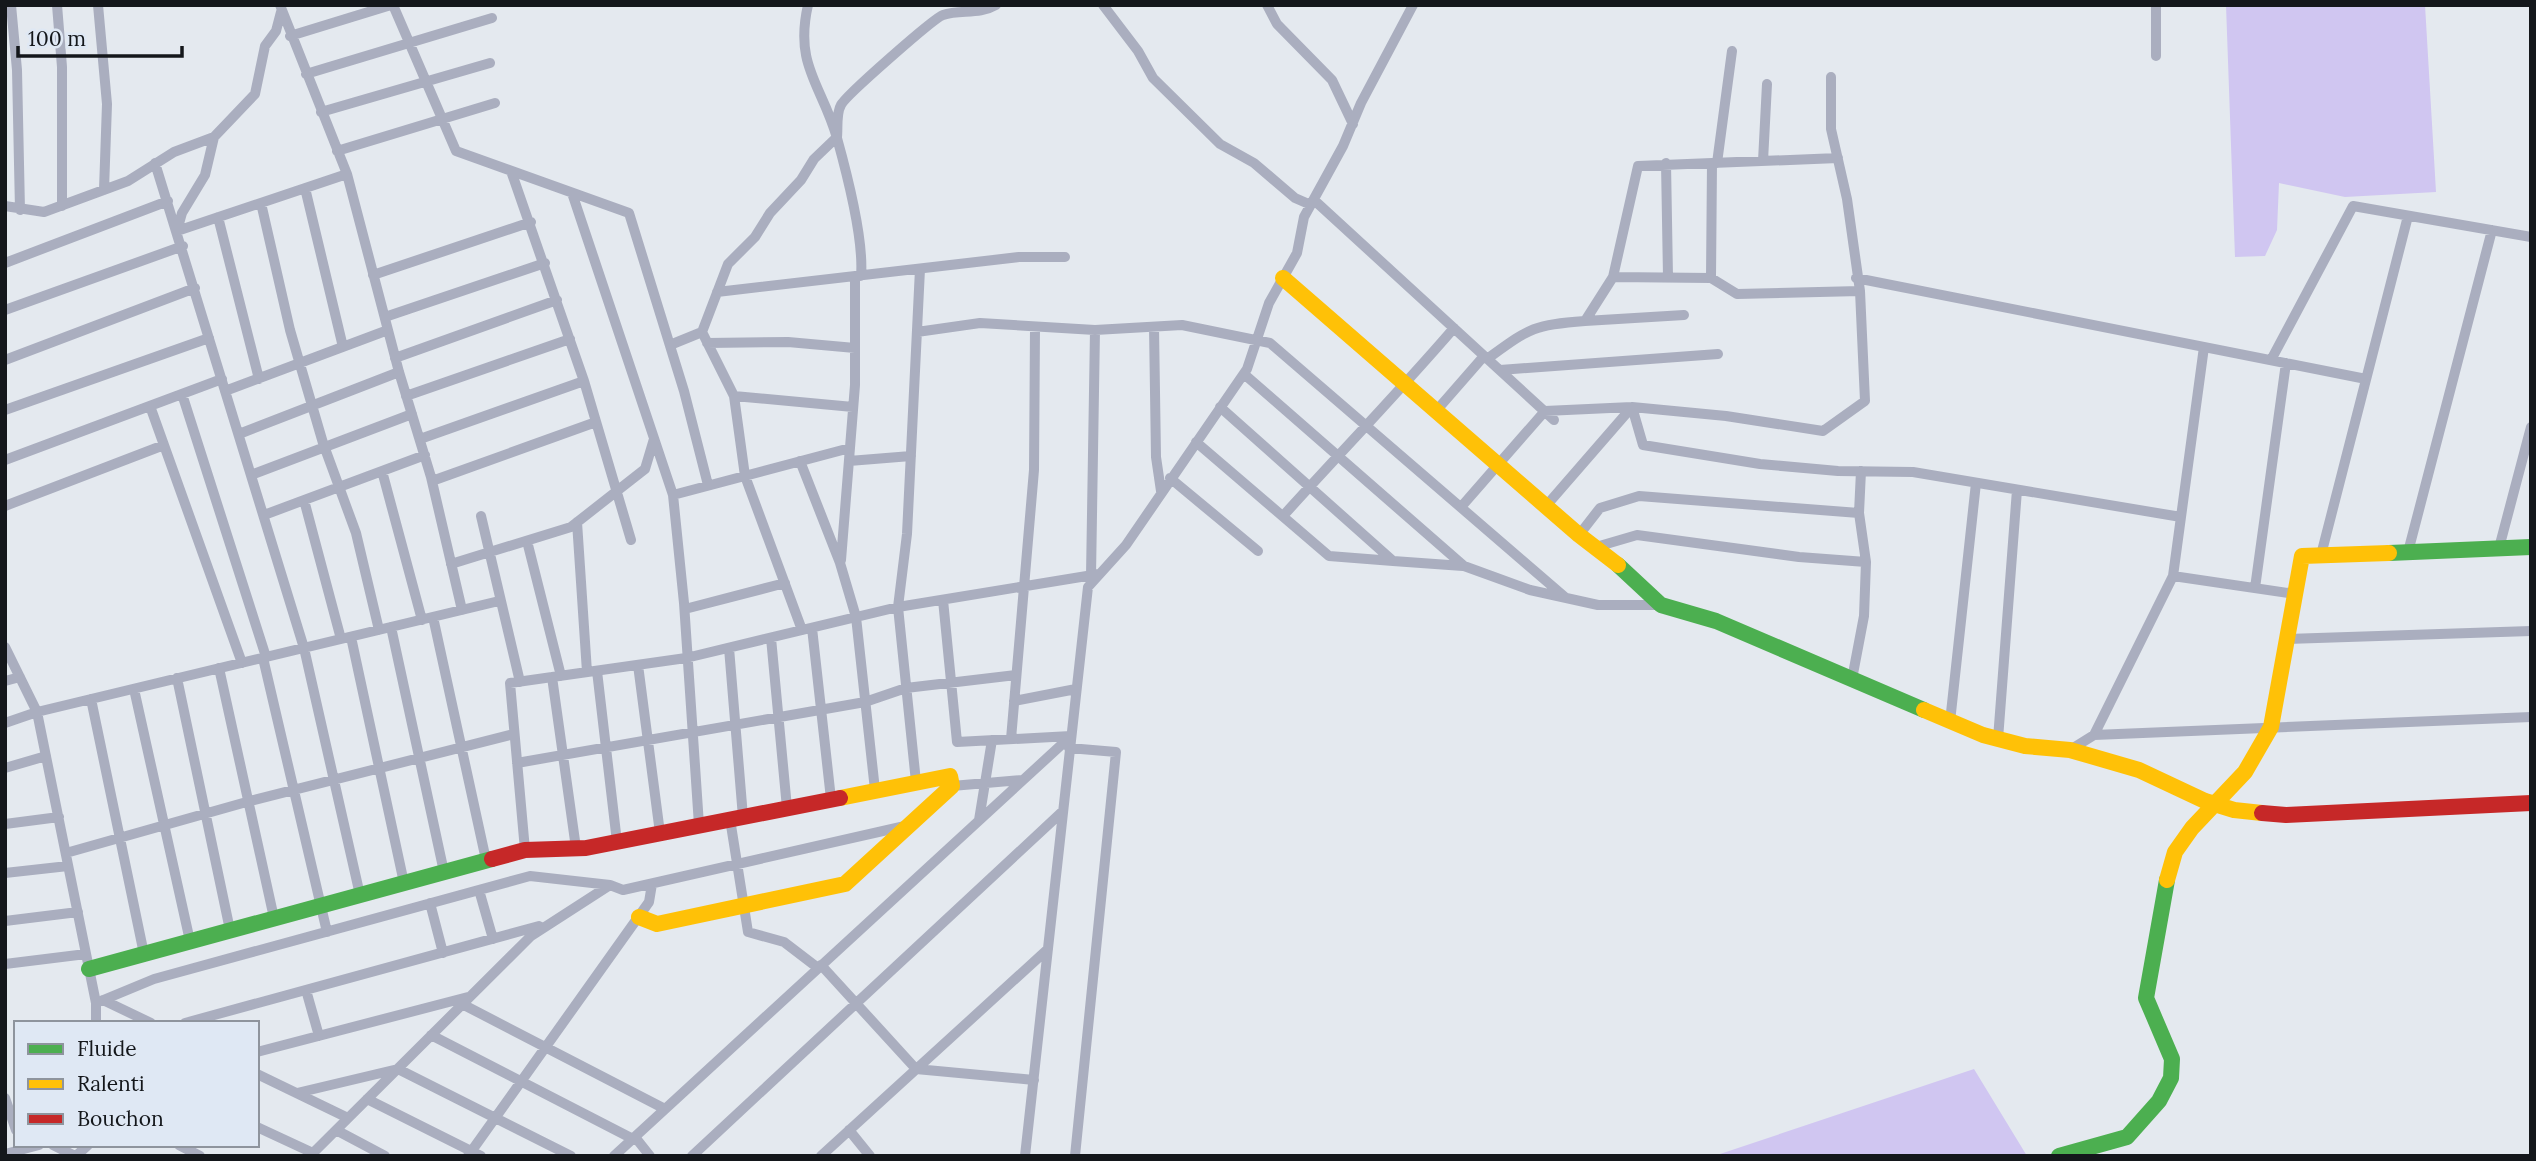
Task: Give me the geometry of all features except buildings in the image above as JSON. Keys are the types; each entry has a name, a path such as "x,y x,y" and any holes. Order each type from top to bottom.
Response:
{"street":[{"path":"11,5 17,70 10,209 44,212 128,181 155,163 214,137 255,94 265,47 276,31 281,8"},
{"path":"57,5 62,67 62,206"},
{"path":"98,5 107,104 104,190"},
{"path":"290,36 392,5 456,150 629,214 670,345 708,485"},
{"path":"808,5 802,40 805,59 836,137 863,254 858,276 853,407 841,563"},
{"path":"831,799 821,709 807,629 785,583 745,476 734,396 704,337 728,264 755,237 770,213 801,180 814,159 836,137 840,106 858,83 894,58 935,18 946,13 984,11 996,5"},
{"path":"1103,5 1138,51 1153,78 1220,144 1254,163 1295,198 1312,203 1554,420"},
{"path":"1267,5 1277,24 1332,80 1353,124"},
{"path":"1026,1156 1088,587 1095,575 1126,545 1244,374 1255,340 1297,253 1304,217 1413,5"},
{"path":"2156,5 2156,56"},
{"path":"281,8 347,174 395,358 432,481 462,610"},
{"path":"306,74 492,18"},
{"path":"1711,278 1715,163 1732,51"},
{"path":"321,112 490,62"},
{"path":"1461,507 1545,411 1632,407 1726,416 1823,431 1865,401 1860,290 1856,278 1847,199 1831,129 1831,77"},
{"path":"1763,161 1767,84"},
{"path":"337,151 495,103"},
{"path":"177,231 182,213 205,175 214,137"},
{"path":"1585,321 1613,277 1638,166 1838,158"},
{"path":"155,163 183,246 304,648 360,895"},
{"path":"1666,163 1668,277"},
{"path":"511,171 531,222 584,381 631,540"},
{"path":"177,231 347,174"},
{"path":"305,188 343,347"},
{"path":"572,193 673,495 685,609 686,659 699,825"},
{"path":"5,263 167,201"},
{"path":"261,203 300,364 385,628 444,872"},
{"path":"2271,360 2353,206 2531,237"},
{"path":"2321,555 2408,216"},
{"path":"218,217 259,379"},
{"path":"373,275 531,222"},
{"path":"2408,552 2492,230"},
{"path":"5,310 183,246"},
{"path":"717,292 1019,257 1065,257"},
{"path":"385,317 545,263"},
{"path":"916,782 898,607 907,534 920,269"},
{"path":"1613,277 1711,278 1737,294 1860,290"},
{"path":"1283,278 1661,605"},
{"path":"1856,278 2366,379"},
{"path":"5,360 195,288"},
{"path":"395,358 557,300"},
{"path":"1436,411 1486,357 1540,324 1684,315"},
{"path":"917,332 980,323 1095,331 1182,325 1270,343 1566,598"},
{"path":"1154,327 1156,457 1161,491"},
{"path":"1011,739 1034,470 1035,328"},
{"path":"1283,516 1337,455 1368,426 1454,328"},
{"path":"225,391 388,330"},
{"path":"1095,331 1095,575"},
{"path":"670,345 704,337 855,348"},
{"path":"5,410 209,338"},
{"path":"406,396 570,339"},
{"path":"2094,735 2173,576 2204,347"},
{"path":"1500,370 1718,354"},
{"path":"2255,588 2286,363"},
{"path":"239,434 399,372"},
{"path":"1244,374 1464,566"},
{"path":"5,460 222,379"},
{"path":"420,439 584,381"},
{"path":"182,394 265,657 327,932"},
{"path":"734,396 853,407"},
{"path":"150,405 242,663"},
{"path":"1220,407 1393,561"},
{"path":"1632,407 1643,446 1760,464 1913,472 2181,517"},
{"path":"1546,506 1632,407"},
{"path":"251,475 412,414"},
{"path":"432,481 596,422"},
{"path":"2500,548 2531,428"},
{"path":"451,564 489,554 577,522 645,469 654,439"},
{"path":"1196,442 1329,556 1464,566 1530,590 1598,605 1661,605 1716,621 1950,722 2025,746 2070,750 2139,770 2234,810 2286,815 2531,803"},
{"path":"5,506 164,445"},
{"path":"673,495 850,448"},
{"path":"264,515 425,455"},
{"path":"849,461 911,456"},
{"path":"800,461 841,563 856,617 875,790"},
{"path":"382,471 427,618 461,747 486,860"},
{"path":"1852,678 1864,616 1866,562 1859,513 1861,471"},
{"path":"1170,478 1258,551"},
{"path":"1950,722 1976,483"},
{"path":"1998,739 2017,490"},
{"path":"1579,535 1600,508 1639,496 1859,513"},
{"path":"304,500 346,638 379,768 404,883"},
{"path":"481,516 520,682"},
{"path":"577,522 592,672 606,747 617,842"},
{"path":"1596,547 1636,535 1799,557 1866,562"},
{"path":"527,541 556,676 563,755 576,848"},
{"path":"2059,1156 2127,1137 2159,1101 2171,1079 2172,1059 2146,998 2175,852 2192,828 2245,772 2270,727 2302,556 2531,547"},
{"path":"525,850 510,683 686,659 898,607 1095,575"},
{"path":"2173,576 2295,593"},
{"path":"685,609 785,583"},
{"path":"943,600 957,742 1071,736"},
{"path":"5,723 37,712 499,601"},
{"path":"2287,639 2531,631"},
{"path":"771,638 787,808"},
{"path":"5,647 37,712 88,962 100,1001 96,1021"},
{"path":"729,648 735,724 735,864 748,932 784,942 820,967 916,1069 1034,1080"},
{"path":"638,665 660,833"},
{"path":"219,668 274,918"},
{"path":"517,763 865,702 906,688 1016,675"},
{"path":"5,681 20,677"},
{"path":"177,678 230,930"},
{"path":"134,689 190,941"},
{"path":"1014,701 1076,689"},
{"path":"92,699 144,954"},
{"path":"2070,750 2094,735 2531,717"},
{"path":"66,853 250,801 514,733"},
{"path":"614,1156 1071,736"},
{"path":"979,820 992,740"},
{"path":"1069,748 1116,752 1075,1156"},
{"path":"5,768 46,756"},
{"path":"5,964 88,962 144,954 525,850 576,848 617,842 950,776 951,786"},
{"path":"639,917 657,924 845,884 951,786 1022,780"},
{"path":"692,1156 1063,811"},
{"path":"5,824 59,817"},
{"path":"100,1001 154,979 530,876 610,885 623,890 908,825"},
{"path":"5,873 68,866"},
{"path":"367,1099 473,1154 495,1118 649,902 652,884"},
{"path":"259,1128 311,1154 531,936 610,885"},
{"path":"479,890 493,939"},
{"path":"430,903 443,953"},
{"path":"5,921 78,912"},
{"path":"192,1021 552,923"},
{"path":"821,1156 1048,949"},
{"path":"306,990 319,1036"},
{"path":"259,1051 466,1000 545,1047 665,1109"},
{"path":"100,1001 146,1021"},
{"path":"431,1035 634,1138 650,1156"},
{"path":"297,1093 398,1069 571,1156"},
{"path":"259,1075 348,1118"},
{"path":"5,1098 14,1124"},
{"path":"336,1130 385,1156"},
{"path":"849,1130 870,1156"},
{"path":"5,1154 21,1147"},
{"path":"57,1147 76,1156"},
{"path":"182,1147 200,1156"}],"shaded area":[{"path":"2226,5 2425,5 2436,192 2345,197 2279,183 2277,230 2265,256 2235,257"},
{"path":"1974,1069 2027,1156 1714,1156"}],"traffic: fast":[{"path":"2389,553 2531,547"},
{"path":"1618,565 1661,605 1716,621 1924,710"},
{"path":"89,969 492,859"},
{"path":"2059,1156 2127,1137 2159,1101 2171,1078 2172,1059 2146,998 2167,880"}],"traffic: slow":[{"path":"1283,278 1579,535 1618,565"},
{"path":"2167,880 2175,852 2192,828 2245,772 2271,727 2302,556 2389,553"},
{"path":"1924,710 1983,735 2025,746 2070,750 2139,770 2205,801 2234,810 2262,813"},
{"path":"639,917 657,924 845,884 952,786 950,776 840,798"}],"traffic: jam":[{"path":"492,859 525,850 586,848 840,798"},
{"path":"2262,813 2286,815 2531,803"}]}
